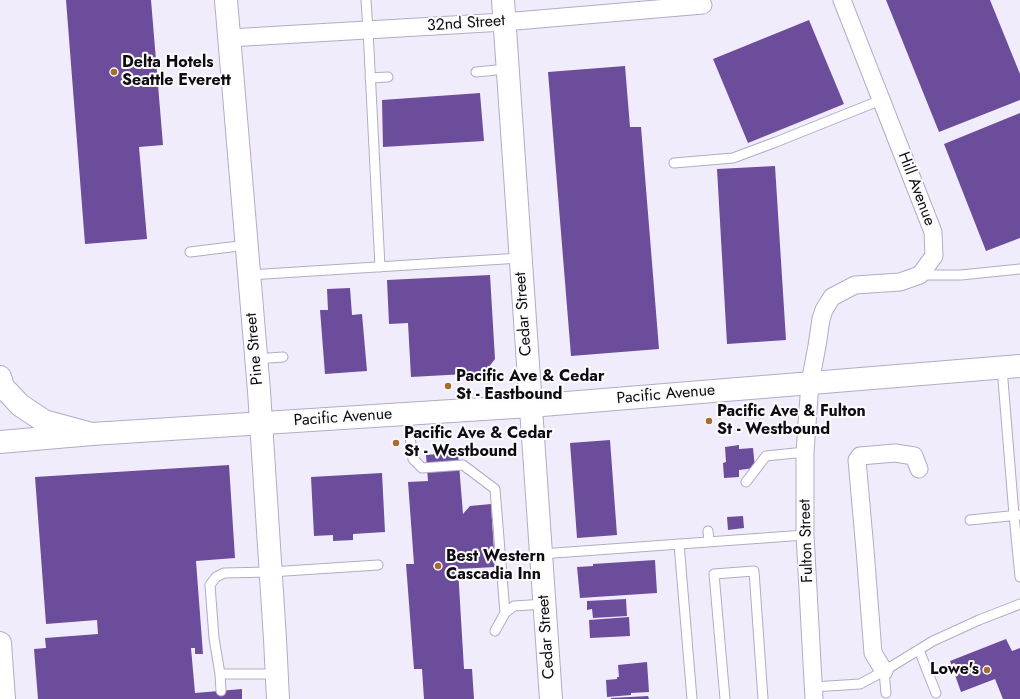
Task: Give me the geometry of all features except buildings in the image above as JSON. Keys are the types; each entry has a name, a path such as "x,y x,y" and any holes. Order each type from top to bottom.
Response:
{"main road":[{"name":"Pine Street","path":"226,0 261,423 278,699"},
{"name":"Cedar Street","path":"503,0 551,699"},
{"name":"Pacific Avenue","path":"0,442 92,434 530,406 1011,367"},
{"path":"0,377 3,387 20,405 44,421 92,434"},
{"path":"0,643 4,699"}],"street":[{"name":"Hill Avenue","path":"842,0 933,232 934,256 920,275"},
{"name":"32nd Street","path":"229,38 504,22 651,5 702,2"},
{"path":"810,383 818,346 821,319 824,310 832,297 855,285 900,282 920,275"},
{"name":"Fulton Street","path":"810,383 805,452 805,535 814,693"},
{"path":"884,671 873,653 857,460 860,456 895,453 914,456 920,469"}],"lane":[{"path":"366,0 380,267"},
{"path":"476,72 508,69"},
{"path":"370,78 388,77"},
{"path":"674,163 733,158 881,100"},
{"path":"190,252 246,245"},
{"path":"249,275 520,258"},
{"path":"920,275 961,275 1020,269"},
{"path":"256,359 283,357"},
{"path":"1011,367 1020,577"},
{"path":"407,414 412,459 422,468 463,465 495,489 505,613"},
{"path":"746,482 766,456 805,452"},
{"path":"970,520 1017,515"},
{"path":"708,531 708,542"},
{"path":"541,554 708,542 751,535 805,535"},
{"path":"679,544 692,699"},
{"path":"221,691 220,674 214,638 210,585 216,577 224,573 270,572 378,565"},
{"path":"725,699 714,574 754,570 763,699"},
{"path":"495,631 505,613 514,606 545,604"},
{"path":"814,693 860,684 933,641 1020,604"},
{"path":"919,650 936,693"},
{"path":"884,671 886,693"},
{"path":"220,674 277,674"}],"place":[{"name":"Delta Hotels Seattle Everett","path":"114,72"},
{"name":"Pacific Ave & Cedar St - Eastbound","path":"448,386"},
{"name":"Pacific Ave & Fulton St - Westbound","path":"709,421"},
{"name":"Pacific Ave & Cedar St - Westbound","path":"396,443"},
{"name":"Best Western Cascadia Inn","path":"438,566"},
{"name":"Lowe's","path":"987,670"}]}
